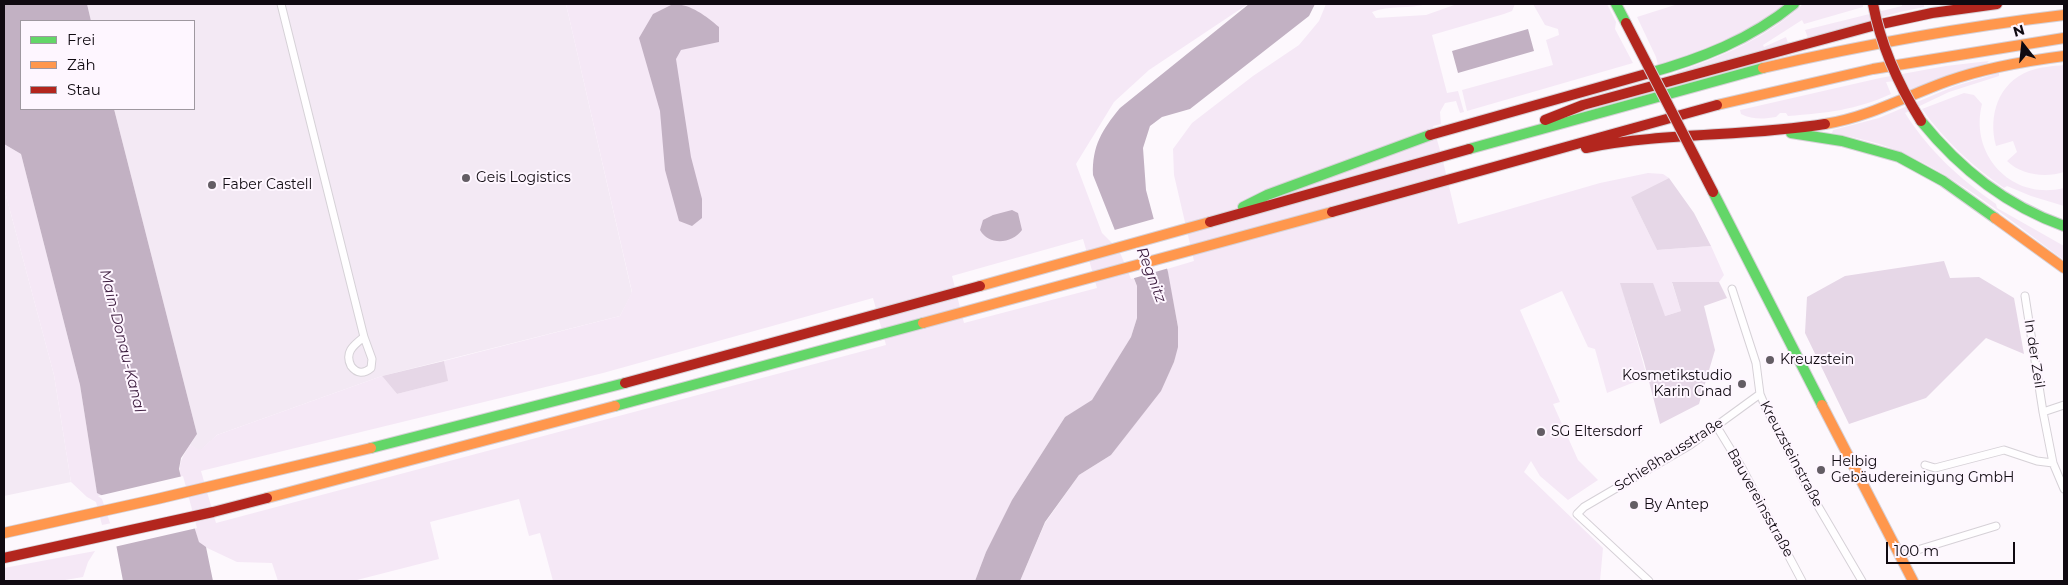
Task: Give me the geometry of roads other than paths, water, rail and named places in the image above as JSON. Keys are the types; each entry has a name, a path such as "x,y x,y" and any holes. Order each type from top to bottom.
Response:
{"main road":[{"path":"1616,4 1832,420 1913,581"},
{"path":"1210,222 1266,195 1461,126 1686,63 1720,51 1751,35 1794,4"},
{"path":"1872,4 1880,36 1893,71 1921,121 1954,159 1992,190 2036,215 2064,226"},
{"path":"1467,146 1583,105 1872,26 1932,13 1997,4"},
{"path":"4,533 207,488 577,396 1210,222 1367,174 1467,146 1797,60 1891,41 2064,15"},
{"path":"4,558 93,540 213,512 1082,280 1744,98 1873,70 2064,38"},
{"path":"1488,167 1525,162 1644,138 1743,132 1838,122 1863,117 1976,72 2002,65 2064,56"},
{"path":"1743,132 1789,133 1822,137 1899,157 1943,181 2064,268"},
{"path":"1248,204 1367,174"}],"street":[{"path":"281,4 372,365 365,372 358,372 350,366 348,354 364,336"},
{"name":"Kreuzsteinstraße","path":"1732,290 1756,363 1760,394 1808,489 1862,581"},
{"name":"In der Zeil","path":"2025,296 2053,463 2061,472 2064,489"},
{"name":"Schießhausstraße","path":"1649,581 1577,514 1584,507 1657,465 1717,427 1760,394"},
{"path":"2043,412 2064,405"},
{"name":"Bauvereinsstraße","path":"1717,427 1742,468 1802,581"},
{"path":"1925,465 1935,468 2004,450 2037,461 2053,463"},
{"path":"1901,556 1996,526"}],"water":[{"name":"Main-Donau-Kanal","path":"4,4 87,4 91,20 20,20 20,110 114,110 197,434 181,458 179,469 199,542 206,547 213,581 123,581 105,497 97,493 80,385 21,154 4,144"},
{"path":"673,4 692,8 719,27 719,42 681,50 676,59 691,157 702,199 702,218 692,226 679,221 665,170 660,111 639,38 653,14"},
{"name":"Regnitz","path":"1249,4 1315,4 1309,16 1190,109 1162,117 1150,126 1143,148 1146,190 1168,272 1178,327 1178,347 1174,362 1161,391 1111,455 1079,475 1045,522 1020,581 975,581 986,552 1012,500 1065,417 1092,400 1131,337 1137,318 1137,286 1093,175 1094,155 1099,139 1120,108"},
{"path":"1528,29 1534,51 1458,73 1452,51"},
{"path":"1012,210 1018,213 1022,230 1018,235 1007,240 995,241 989,239 980,230 983,220"}],"place":[{"name":"Geis Logistics","path":"466,178"},
{"name":"Faber Castell","path":"212,185"},
{"name":"Kreuzstein","path":"1770,360"},
{"name":"Kosmetikstudio Karin Gnad","path":"1742,384"},
{"name":"SG Eltersdorf","path":"1541,432"},
{"name":"Helbig Gebäudereinigung GmbH","path":"1821,470"},
{"name":"By Antep","path":"1634,505"}]}
